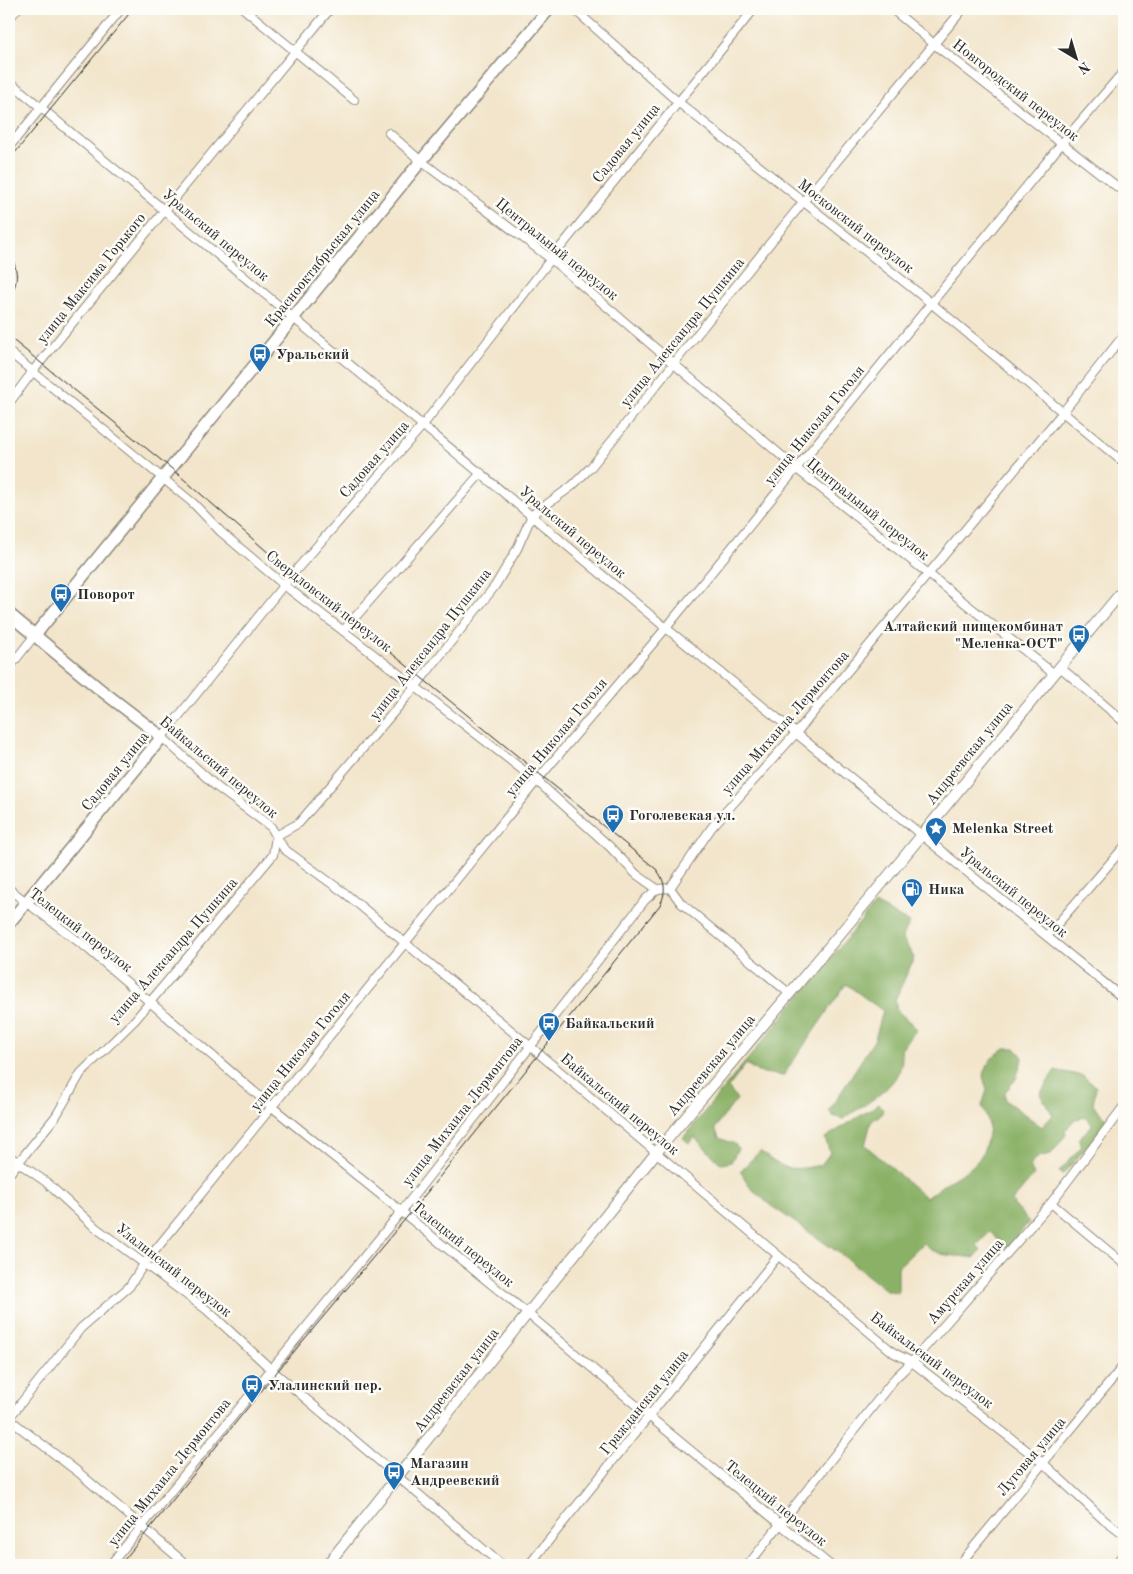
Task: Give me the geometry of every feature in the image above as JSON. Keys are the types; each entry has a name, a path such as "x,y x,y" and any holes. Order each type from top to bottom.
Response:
{"main road":[{"name":"Краснооктябрьская улица","path":"35,636 293,317 549,9"},
{"name":"Байкальский переулок","path":"9,614 97,688 162,737"},
{"name":"Садовая улица","path":"9,923 162,737"}],"street":[{"path":"9,19 17,9"},
{"path":"9,147 121,9"},
{"path":"244,9 354,100"},
{"name":"улица Максима Горького","path":"9,404 164,210 330,9"},
{"name":"Московский переулок","path":"574,9 678,102 931,303 1124,462"},
{"name":"Садовая улица","path":"162,737 284,585 423,426 551,259 754,9"},
{"name":"Новгородский переулок","path":"892,9 1124,192"},
{"name":"улица Александра Пушкина","path":"9,1174 56,1116 82,1073 150,1002 273,855 276,836 299,823 416,686 495,586 517,549 532,515 582,476 675,364 803,202 963,9"},
{"name":"улица Николая Гоголя","path":"9,1419 81,1328 129,1287 144,1264 406,944 536,781 666,628 1062,143 1124,71"},
{"name":"Уральский переулок","path":"9,81 666,628 797,732 1124,999"},
{"name":"Центральный переулок","path":"390,133 421,161 551,259 797,469 928,575 1124,722"},
{"name":"улица Михаила Лермонтова","path":"670,888 712,827 797,732 1063,412 1124,335"},
{"name":"Свердловский переулок","path":"9,352 162,480 193,503 221,532 284,585 536,781 609,846 636,874 657,889"},
{"path":"344,630 481,473"},
{"name":"Андреевская улица","path":"327,1565 655,1154 922,835 1124,589"},
{"name":"Краснооктябрьская улица","path":"9,668 35,636"},
{"name":"Байкальский переулок","path":"162,737 217,787 271,827 284,850 346,894 894,1353 912,1362 1042,1463 1104,1520 1124,1535"},
{"path":"1047,936 1124,847"},
{"path":"657,889 670,888 681,904 790,994"},
{"name":"Телецкий переулок","path":"9,889 87,948 272,1107 527,1313 650,1418 830,1565"},
{"name":"улица Михаила Лермонтова","path":"110,1565 401,1212 645,900 657,889"},
{"name":"Амурская улица","path":"748,1565 782,1525 902,1370 912,1362 1050,1203 1124,1106"},
{"name":"Улалинский переулок","path":"9,1156 46,1182 96,1228 207,1310 271,1370 399,1476 502,1565"},
{"path":"1050,1203 1124,1264"},
{"name":"Гражданская улица","path":"529,1565 650,1418 778,1256"},
{"name":"Луговая улица","path":"959,1565 1124,1365"},
{"path":"9,1419 142,1526 187,1565"},
{"path":"1115,1565 1124,1553"}],"green space":[{"path":"875,904 910,923 902,937 914,958 895,1000 897,1010 917,1029 901,1050 902,1062 899,1072 892,1082 874,1099 843,1119 833,1116 829,1111 875,1039 883,1011 846,984 783,1076 758,1072 746,1064 728,1088 737,1099 715,1128 719,1138 735,1144 738,1148 731,1162 721,1164 694,1137 689,1143 683,1138"},
{"path":"1005,1048 1015,1048 1023,1057 1016,1079 1005,1092 1005,1100 1042,1127 1053,1115 1040,1094 1055,1070 1083,1076 1096,1087 1093,1105 1109,1122 1062,1175 1059,1172 1082,1146 1078,1139 1092,1125 1088,1119 1082,1117 1074,1120 1065,1131 1066,1135 1051,1154 1041,1156 1034,1161 1030,1167 1034,1175 1012,1201 1029,1222 1007,1248 990,1232 977,1245 981,1250 974,1258 941,1254 923,1243 898,1267 898,1293 886,1290 842,1255 770,1205 751,1188 740,1171 760,1151 775,1162 788,1168 821,1165 830,1153 825,1138 879,1104 883,1108 882,1113 871,1122 865,1145 926,1198 970,1168 982,1154 989,1125 982,1106 987,1090 983,1076 991,1059"}],"tram line":[{"path":"9,160 133,9"},
{"path":"9,254 16,270 15,286 9,296"},
{"path":"9,337 172,469 293,574 656,869 664,886 664,895 660,905 407,1217 276,1373 120,1565"}],"place":[{"name":"Уральский","path":"260,373"},
{"name":"Поворот","path":"61,613"},
{"name":"Алтайский пищекомбинат \"Меленка-ОСТ\"","path":"1079,654"},
{"name":"Гоголевская ул.","path":"613,834"},
{"name":"Melenka Street","path":"936,847"},
{"name":"Ника","path":"912,908"},
{"name":"Байкальский","path":"549,1042"},
{"name":"Улалинский пер.","path":"252,1404"},
{"name":"Магазин Андреевский","path":"394,1491"}]}
